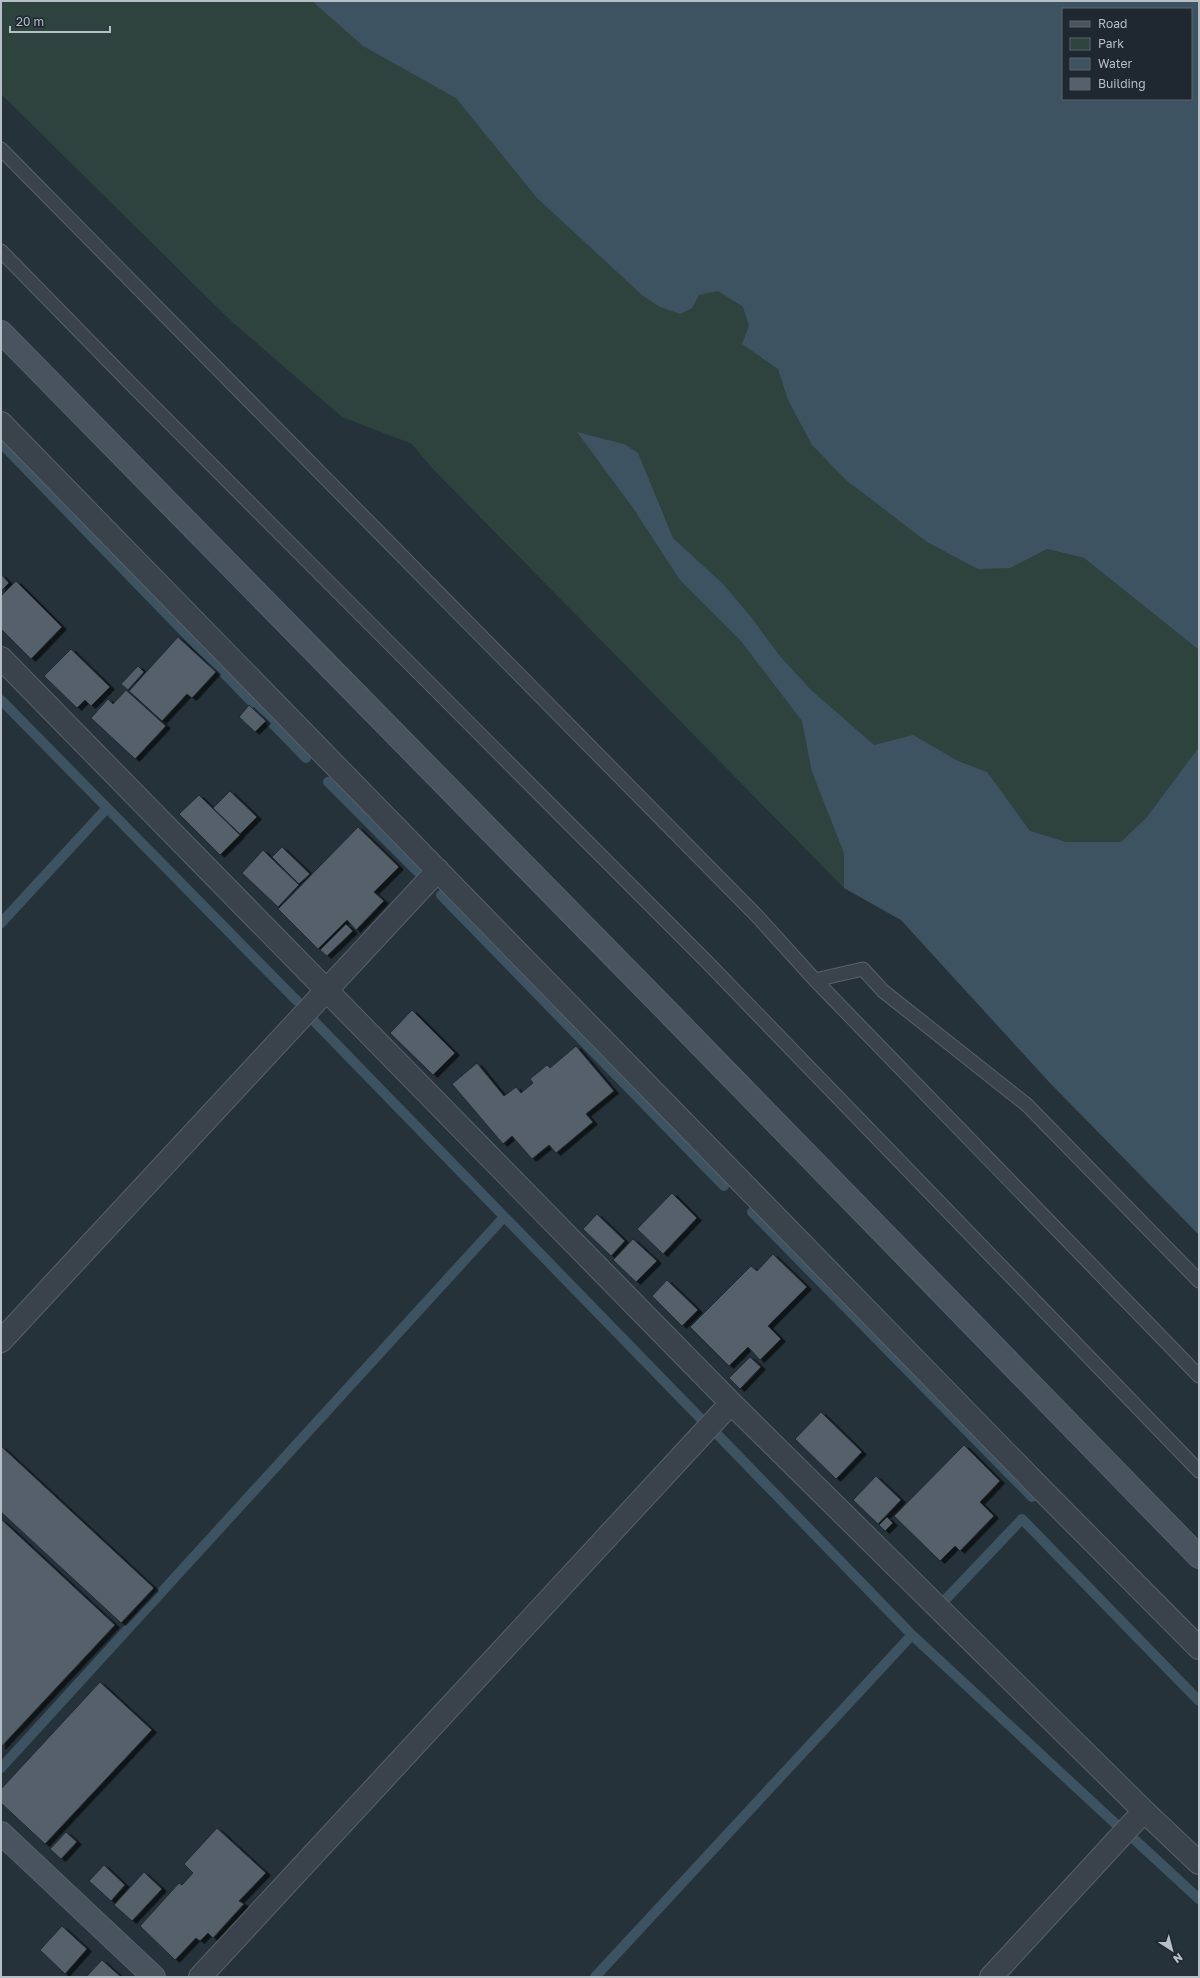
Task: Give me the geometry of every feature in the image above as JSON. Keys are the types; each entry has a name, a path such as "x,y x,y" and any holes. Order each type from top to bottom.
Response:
{"street":[{"path":"1,332 673,1017 1199,1558"},
{"path":"1,423 1199,1648"},
{"path":"1,658 731,1403 1144,1811 1199,1863"},
{"path":"1,1341 325,990 438,870"},
{"path":"200,1977 731,1403"},
{"path":"991,1977 1144,1811"},
{"path":"1,1833 154,1977"}],"lane":[{"path":"1,149 757,916 815,980 1199,1376"},
{"path":"1,250 132,385 708,963 1199,1471"},
{"path":"815,980 863,969 883,991 1027,1104 1199,1281"}],"green space":[{"path":"1,1 313,1 325,12 433,74 645,241 743,307 1047,549 1084,558 1199,650 1199,832 1050,1083 901,920 844,888 432,468 412,444 342,417 229,319 1,94"}],"water":[{"path":"312,1 1199,1 1199,650 1084,558 1047,549 1010,568 978,569 927,542 846,480 812,445 788,400 778,369 742,344 749,326 743,307 718,291 699,295 692,308 680,314 660,307 642,295 537,198 456,98 363,46"},
{"path":"577,432 624,444 638,453 673,538 723,584 751,617 779,655 811,690 874,745 913,735 958,761 987,772 1030,831 1066,842 1121,842 1147,817 1199,747 1199,1235 1050,1083 901,920 844,888 844,853 812,772 802,721 741,641 680,580 633,508"}],"building":[{"path":"1,574 9,583 1,591"},
{"path":"16,581 62,627 31,659 1,629 1,596"},
{"path":"178,637 216,672 192,698 187,694 162,721 129,691"},
{"path":"71,649 110,687 91,706 85,700 77,708 44,676"},
{"path":"138,666 144,672 128,690 121,684"},
{"path":"126,690 166,726 135,759 91,718 108,699 113,704"},
{"path":"249,705 266,721 255,732 239,717"},
{"path":"230,791 257,817 240,834 213,808"},
{"path":"199,795 240,835 220,855 179,814"},
{"path":"358,827 399,867 374,892 384,901 356,930 347,920 318,949 278,909"},
{"path":"282,847 310,874 299,884 272,857"},
{"path":"263,850 299,885 278,907 242,873"},
{"path":"346,924 353,931 327,956 320,950"},
{"path":"412,1010 455,1053 433,1075 390,1033"},
{"path":"576,1046 614,1091 586,1114 593,1122 556,1153 549,1145 532,1159 512,1136 503,1144 452,1084 477,1063 504,1096 516,1087 521,1093 533,1083 530,1079 547,1065 550,1068"},
{"path":"672,1193 697,1218 663,1254 637,1229"},
{"path":"597,1214 625,1241 611,1256 583,1229"},
{"path":"633,1239 657,1261 636,1282 613,1260"},
{"path":"773,1254 807,1287 768,1326 781,1339 760,1360 748,1347 729,1366 690,1327 751,1266 757,1271"},
{"path":"667,1280 698,1310 682,1326 652,1296"},
{"path":"750,1357 761,1367 740,1389 729,1378"},
{"path":"821,1412 862,1452 836,1479 795,1439"},
{"path":"964,1445 1000,1481 980,1502 994,1516 960,1551 955,1546 940,1561 894,1516"},
{"path":"1,1446 154,1588 121,1623 1,1512"},
{"path":"876,1476 901,1500 878,1524 853,1500"},
{"path":"887,1517 893,1523 885,1531 879,1525"},
{"path":"1,1519 115,1625 1,1747"},
{"path":"100,1682 152,1730 45,1844 1,1803 1,1789"},
{"path":"217,1828 266,1873 239,1901 244,1904 213,1938 208,1933 200,1941 196,1938 175,1960 140,1926 179,1883 182,1885 193,1873 184,1864"},
{"path":"66,1832 77,1842 61,1859 50,1849"},
{"path":"104,1865 125,1885 111,1901 89,1881"},
{"path":"144,1872 162,1889 132,1921 114,1905"},
{"path":"62,1926 87,1949 65,1974 40,1950"},
{"path":"102,1960 121,1977 86,1977"}],"waterway":[{"path":"1,443 306,758"},
{"path":"1,700 297,1001"},
{"path":"328,782 418,872"},
{"path":"1,923 107,808"},
{"path":"441,895 724,1186"},
{"path":"313,1020 703,1421"},
{"path":"752,1212 1032,1497"},
{"path":"1,1768 504,1217"},
{"path":"716,1433 912,1635 1118,1826"},
{"path":"947,1598 1022,1519 1199,1701"},
{"path":"595,1977 909,1638"},
{"path":"1135,1840 1199,1899"}]}
